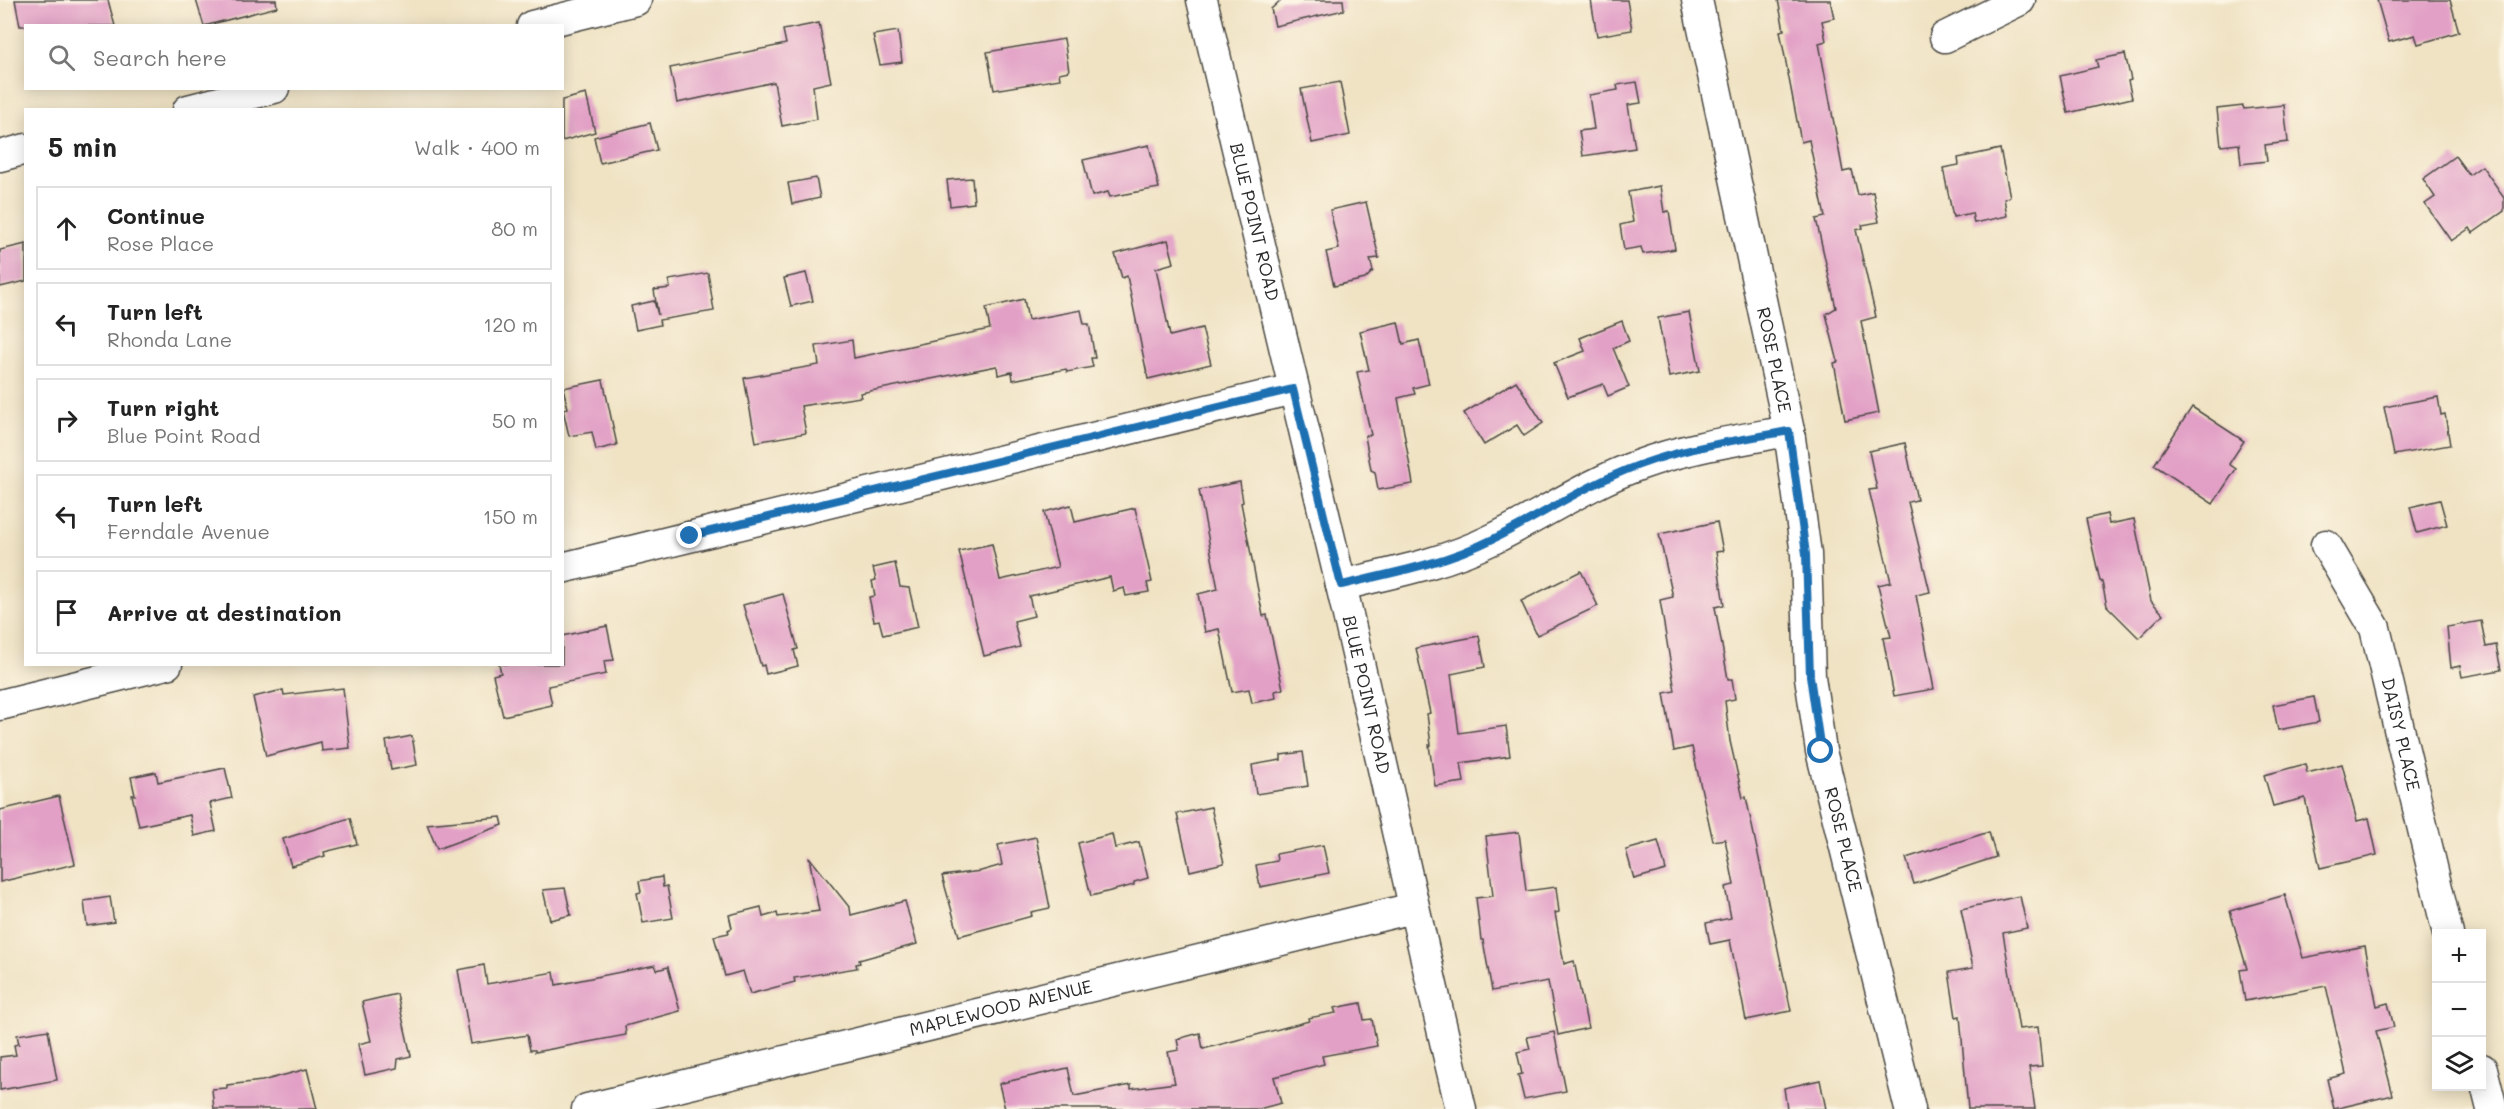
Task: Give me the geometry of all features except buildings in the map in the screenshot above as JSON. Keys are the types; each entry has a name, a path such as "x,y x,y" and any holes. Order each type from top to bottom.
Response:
{"street":[{"path":"540,24 636,0"},
{"name":"BLUE POINT ROAD","path":"1202,0 1341,585 1413,908 1461,1109"},
{"name":"ROSE PLACE","path":"1697,0 1789,431 1806,554 1810,676 1821,751 1910,1109"},
{"path":"1945,37 2020,0"},
{"path":"196,108 266,90"},
{"path":"0,156 24,150"},
{"path":"564,568 1293,389"},
{"path":"1341,585 1426,565 1492,540 1567,497 1639,465 1708,446 1789,431"},
{"name":"DAISY PLACE","path":"2326,545 2375,628 2447,929"},
{"path":"0,705 159,666"},
{"name":"MAPLEWOOD AVENUE","path":"587,1109 1413,908"},
{"path":"2486,1087 2492,1109"}],"route":[{"path":"690,536 1293,389 1341,585 1426,565 1492,540 1567,497 1639,465 1708,446 1789,431 1806,554 1810,676 1821,751"}]}
